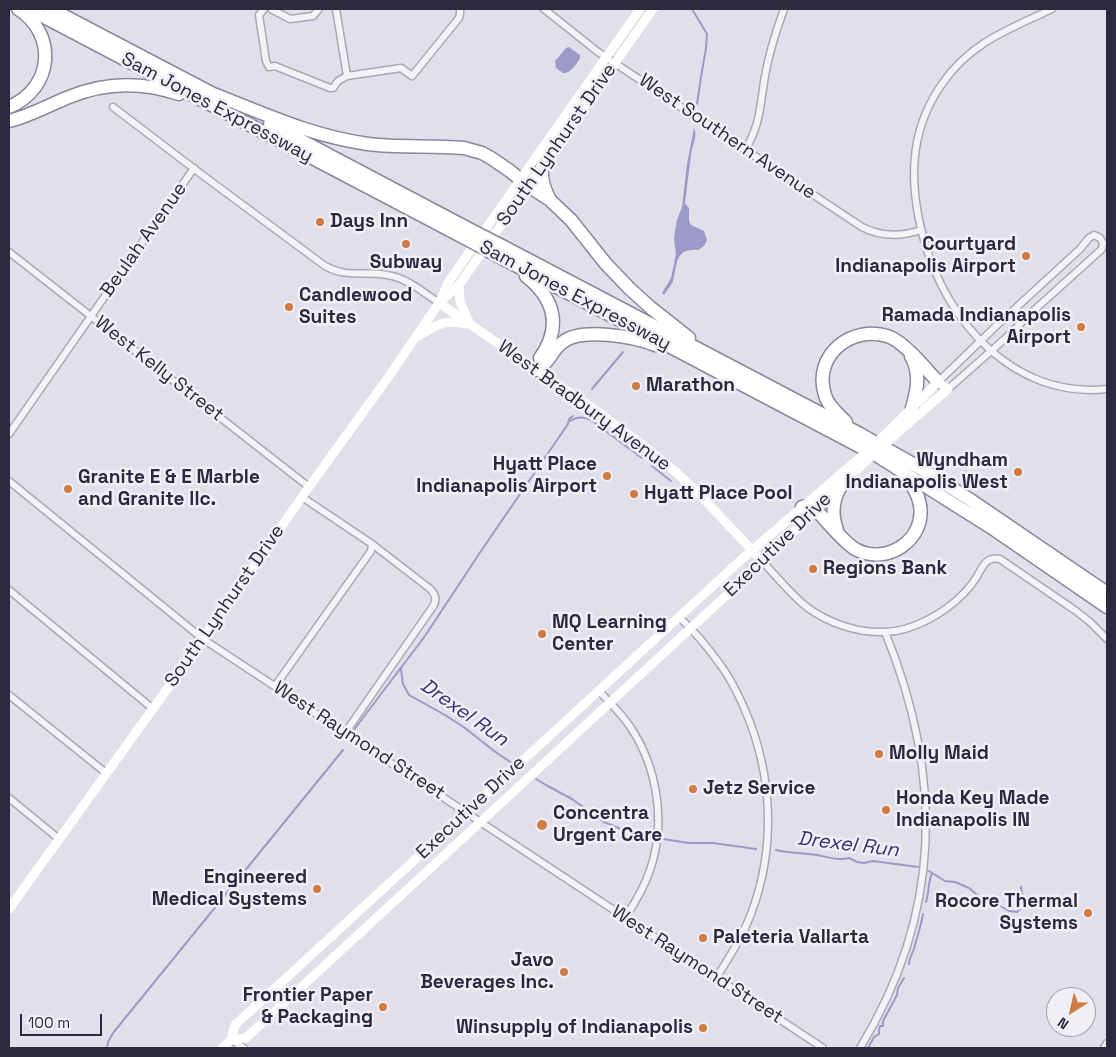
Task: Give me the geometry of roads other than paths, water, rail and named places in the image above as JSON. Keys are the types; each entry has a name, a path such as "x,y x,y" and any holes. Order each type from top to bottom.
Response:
{"highway":[{"path":"9,107 21,101 34,89 41,77 45,60 43,39 38,27 18,9"},
{"name":"Sam Jones Expressway","path":"29,9 241,121 464,232 860,434 920,468 969,499 1107,593"},
{"name":"Sam Jones Expressway","path":"51,9 211,93 464,232"},
{"path":"9,121 27,116 86,91 133,85 173,92 241,121"},
{"path":"211,93 288,124 333,137 383,145 458,148 486,154 565,213 606,264 629,288 662,317 719,361"},
{"path":"542,166 541,178 550,200"},
{"path":"501,251 535,284 545,296 549,305 552,318 551,338 536,370"},
{"name":"Sam Jones Expressway","path":"501,251 702,363 876,455 995,530 1107,607"},
{"path":"860,434 836,412 827,400 824,392 825,368 835,349 841,344 863,334 876,334 890,338 907,350 943,386"},
{"path":"536,370 545,364 561,343 579,335 609,335 639,340 702,363"},
{"path":"907,350 914,363 917,378 912,408"},
{"path":"802,507 809,506 816,510 852,548 876,555 891,553 908,542 916,531 920,517 920,507 915,490 899,470"},
{"path":"840,534 836,528 834,507 836,497 843,483"},
{"path":"995,530 1107,617"}],"street":[{"path":"264,9 259,15 266,61 269,67 275,66 330,88 338,80 347,76 401,68 412,76 458,18 460,9"},
{"path":"271,9 290,19 313,16 319,9"},
{"path":"336,9 347,76"},
{"name":"West Southern Avenue","path":"544,9 606,57 866,230 894,236 921,230"},
{"name":"South Lynhurst Drive","path":"439,303 459,285 606,57 640,9"},
{"name":"South Lynhurst Drive","path":"9,909 417,336 439,303 449,281 524,183 542,166 653,9"},
{"path":"745,150 758,124 768,60 784,9"},
{"path":"1052,9 982,43 956,66 937,91 917,140 914,169 915,193 921,230 932,264 944,291 958,313 980,340 1002,359 1044,383 1080,390 1107,389"},
{"path":"113,108 325,266 346,273 382,274 397,277 414,285 439,303"},
{"name":"Beulah Avenue","path":"9,434 194,168"},
{"name":"Executive Drive","path":"222,1048 231,1040 235,1025 752,550 802,507 858,464 893,432 943,386 980,340 1080,249 1089,238 1094,235 1100,238 1103,243 1102,249 989,349 943,386 912,408 893,432"},
{"name":"West Kelly Street","path":"9,252 309,487"},
{"path":"459,285 460,302 470,324"},
{"name":"West Bradbury Avenue","path":"439,303 621,428 661,460 707,502 763,562"},
{"path":"417,336 445,323 470,324"},
{"name":"Executive Drive","path":"231,1040 246,1038 763,562 843,483 858,464"},
{"name":"West Raymond Street","path":"9,481 203,639 823,1048"},
{"path":"302,497 372,544 430,588 436,599 434,605 345,733"},
{"path":"275,686 371,551 372,544"},
{"path":"763,562 797,598 821,616 849,627 873,632 885,632 919,624 946,609 970,586 985,562 993,558 1000,559 1076,611 1107,639"},
{"path":"9,590 152,708"},
{"path":"680,617 720,664 742,704 758,745 768,801 766,851 759,890 742,935 716,978"},
{"path":"860,1048 889,994 906,951 921,888 925,851 926,808 922,760 908,699 885,632"},
{"path":"599,691 629,724 644,753 655,785 658,811 656,845 650,869 639,896 625,918"},
{"path":"9,695 106,773"},
{"path":"9,798 59,839"},
{"path":"231,1040 244,1048"},
{"path":"1104,1048 1107,1043"}],"waterway":[{"path":"692,9 707,34 697,104"},
{"path":"592,389 623,352"},
{"path":"353,731 425,636 568,424 569,419 573,416"},
{"path":"569,420 576,418 591,420 642,458"},
{"path":"652,466 671,481"},
{"name":"Drexel Run","path":"401,669 403,684 409,695 465,728 512,763"},
{"path":"107,1048 113,1033 343,750"},
{"name":"Drexel Run","path":"536,779 572,799 604,822 623,830 652,837"},
{"name":"Drexel Run","path":"663,839 756,849"},
{"name":"Drexel Run","path":"776,850 837,859 849,858 864,863 873,861 918,867"},
{"name":"Drexel Run","path":"929,871 945,881 955,882 969,888 983,900 993,902 1009,911 1017,912 1024,905 1021,887"},
{"path":"926,902 932,873"},
{"path":"909,964 923,914"},
{"path":"868,1048 874,1037 879,1034 880,1026 883,1026 883,1021 904,978"}],"place":[{"name":"Days Inn","path":"320,222"},
{"name":"Subway","path":"406,244"},
{"name":"Courtyard Indianapolis Airport","path":"1026,256"},
{"name":"Candlewood Suites","path":"289,307"},
{"name":"Ramada Indianapolis Airport","path":"1081,327"},
{"name":"Marathon","path":"636,386"},
{"name":"Wyndham Indianapolis West","path":"1018,472"},
{"name":"Hyatt Place Indianapolis Airport","path":"607,476"},
{"name":"Granite E & E Marble and Granite llc.","path":"68,489"},
{"name":"Hyatt Place Pool","path":"634,494"},
{"name":"Regions Bank","path":"813,569"},
{"name":"MQ Learning Center","path":"542,634"},
{"name":"Molly Maid","path":"879,754"},
{"name":"Jetz Service","path":"693,789"},
{"name":"Honda Key Made Indianapolis IN","path":"886,810"},
{"name":"Concentra Urgent Care","path":"542,825"},
{"name":"Engineered Medical Systems","path":"317,889"},
{"name":"Rocore Thermal Systems","path":"1088,913"},
{"name":"Paleteria Vallarta","path":"703,938"},
{"name":"Javo Beverages Inc.","path":"564,972"},
{"name":"Frontier Paper & Packaging","path":"383,1007"},
{"name":"Winsupply of Indianapolis","path":"703,1028"}]}
